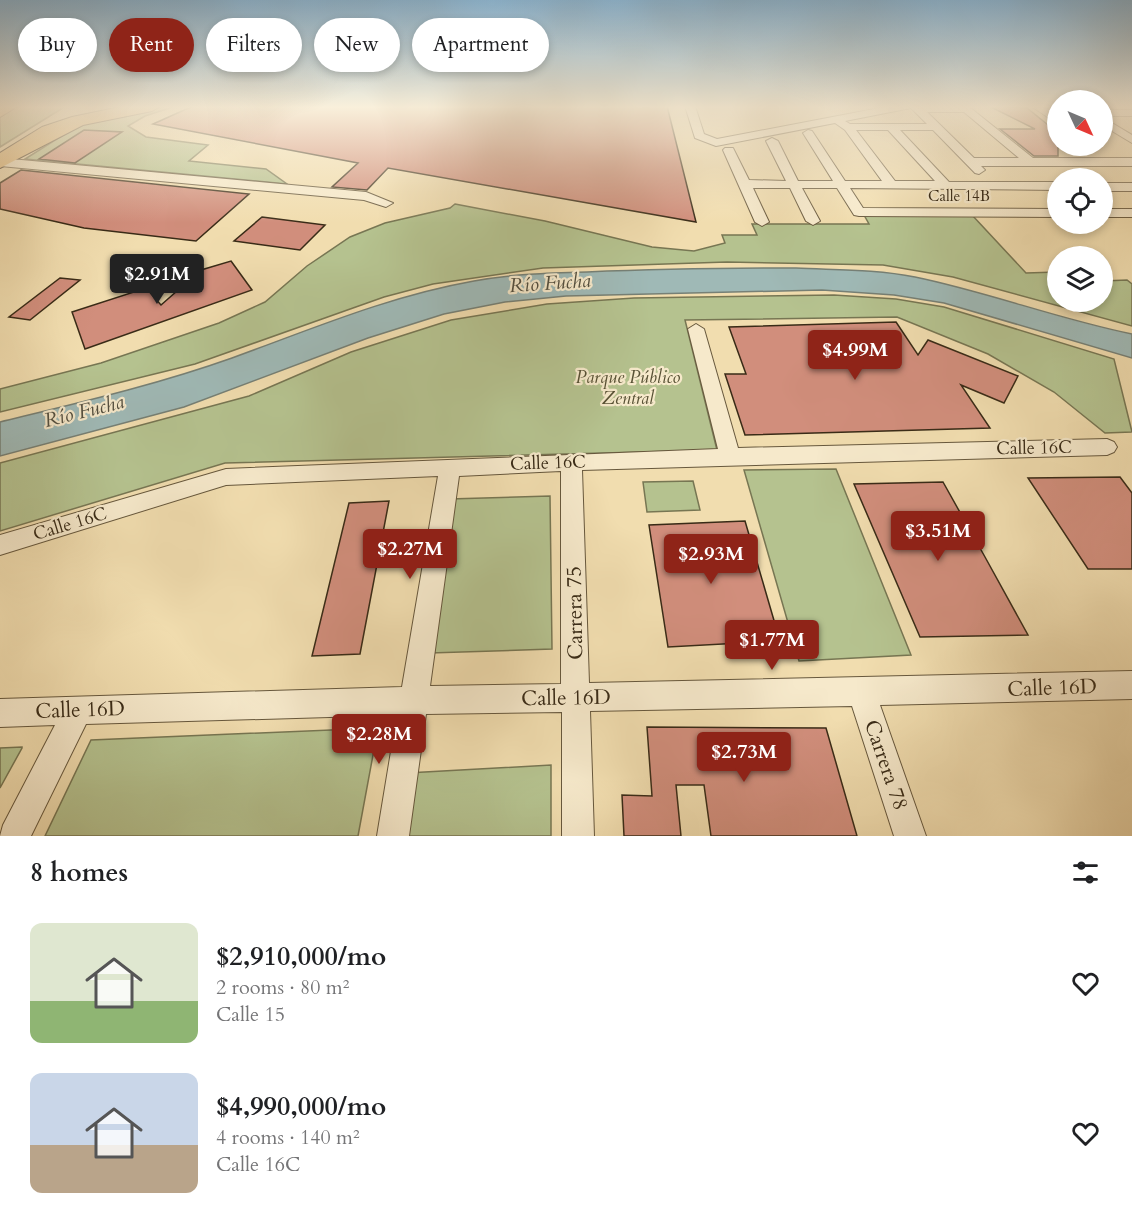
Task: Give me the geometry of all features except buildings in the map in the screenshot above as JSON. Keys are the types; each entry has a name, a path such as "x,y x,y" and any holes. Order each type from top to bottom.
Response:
{"highway":[{"path":"0,153 18,145"},
{"path":"0,162 21,145"}],"street":[{"path":"712,145 717,150 753,145"},
{"path":"774,145 813,221"},
{"path":"816,145 842,185"},
{"path":"861,145 891,185"},
{"path":"908,145 946,186"},
{"path":"954,145 1020,213"},
{"path":"1010,145 1030,162"},
{"path":"729,150 762,222"},
{"path":"1105,156 1132,175"},
{"path":"0,162 366,196 386,203"},
{"path":"971,162 1132,162"},
{"path":"744,184 1047,186"},
{"name":"Calle 14B","path":"842,185 860,212 1047,213"},
{"path":"1113,187 1132,187"},
{"path":"1113,213 1132,213"},
{"path":"696,329 730,457"},
{"name":"Calle 16C","path":"0,545 226,477 730,457 1107,447"},
{"name":"Carrera 75","path":"571,463 578,836"},
{"path":"393,836 450,467"},
{"name":"Calle 16D","path":"0,713 413,700 1132,686"},
{"name":"Carrera 78","path":"862,693 910,836"},
{"path":"14,836 78,710"}],"green space":[{"path":"47,145 208,145 189,161 266,169 287,184 25,159"},
{"path":"455,204 545,221 652,247 694,251 725,243 722,235 757,235 752,224 869,224 864,215 972,215 1026,273 1047,272 1047,303 953,277 883,265 727,262 543,268 433,284 384,297 195,364 0,412 0,389 101,363 219,323 265,302 307,266 350,237 385,223 450,208"},
{"path":"1127,280 1132,284 1132,326 1081,312 1113,312 1113,281"},
{"name":"Parque Público Zentral","path":"834,295 896,299 944,307 1114,359 1132,432 1105,433 1054,392 988,354 897,317 685,320 717,450 225,463 0,531 0,463 249,396 351,352 451,320 547,304 634,298"},
{"path":"836,469 911,655 799,661 744,470"},
{"path":"693,481 700,510 647,512 643,482"},
{"path":"550,496 552,649 430,653 449,499"},
{"path":"378,728 358,836 45,836 91,740"},
{"path":"0,748 22,748 0,788"},
{"path":"551,765 551,836 398,836 407,773"}],"water":[{"name":"Río Fucha","path":"796,268 885,272 969,290 1132,334 1132,358 944,303 894,295 822,290 566,296 505,302 444,314 368,338 184,407 0,456 0,422 175,377 351,314 442,287 516,275 544,273"}]}
